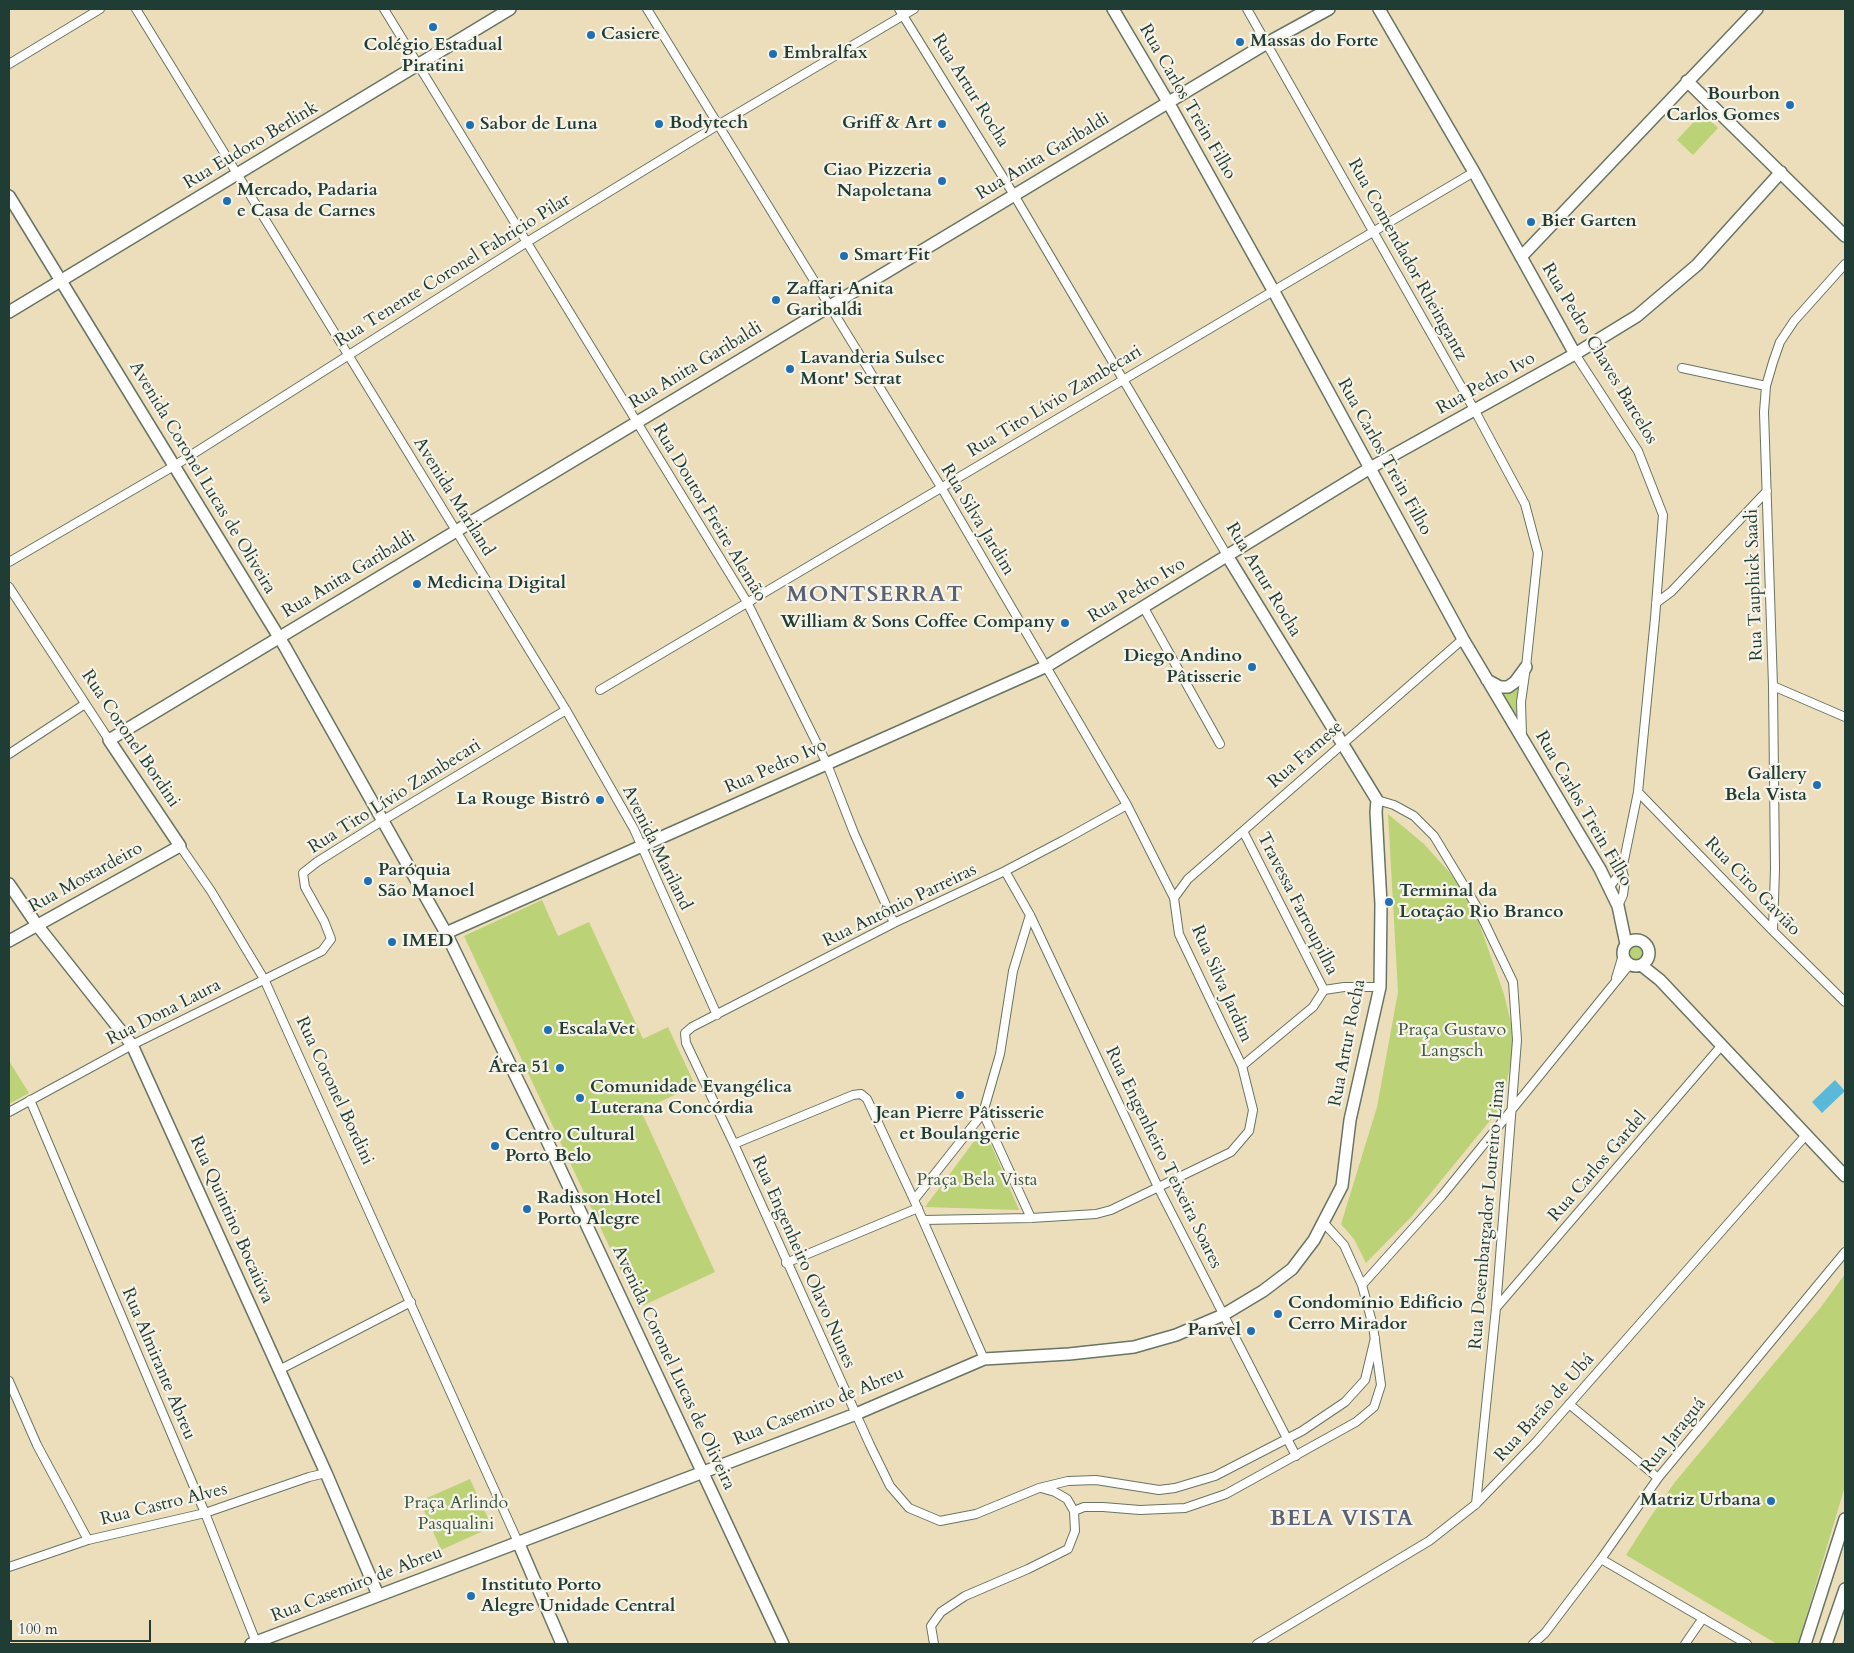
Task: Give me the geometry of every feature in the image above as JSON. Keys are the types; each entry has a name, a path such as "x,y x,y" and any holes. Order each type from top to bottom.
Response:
{"street":[{"path":"9,64 100,9"},
{"name":"Avenida Mariland","path":"136,9 566,710 634,829 717,1015"},
{"name":"Rua Doutor Freire Alemão","path":"384,9 748,602 827,764 854,832 894,923"},
{"name":"Rua Eudoro Berlink","path":"9,312 510,9"},
{"name":"Rua Silva Jardim","path":"647,9 941,487 1127,805 1174,898 1180,934 1242,1066 1253,1110 1249,1131 1231,1152 1111,1210 1096,1214 1031,1218 923,1220"},
{"name":"Rua Tenente Coronel Fabricio Pilar","path":"9,562 174,466 527,242 901,12 914,9"},
{"name":"Rua Carlos Trein Filho","path":"1113,9 1168,102 1273,290 1486,680 1600,869 1618,906 1634,954"},
{"name":"Rua Comendador Rheingantz","path":"1247,9 1475,411 1525,504 1538,553 1521,702 1522,738"},
{"name":"Rua Anita Garibaldi","path":"109,740 1168,102 1267,43 1329,9"},
{"name":"Rua Pedro Chaves Barcelos","path":"1379,9 1474,172 1575,354 1638,451 1663,515 1638,792 1622,870 1609,888"},
{"path":"1521,257 1757,9"},
{"name":"Rua Artur Rocha","path":"901,12 1014,195 1228,557 1377,800 1381,904 1380,987 1350,1120 1342,1186 1323,1222"},
{"path":"1688,81 1845,236"},
{"name":"Rua Tito Lívio Zambecari","path":"600,690 1474,172"},
{"name":"Rua Pedro Ivo","path":"446,933 1047,666 1228,557 1370,468 1475,411 1637,316 1697,265 1781,172"},
{"name":"Avenida Coronel Lucas de Oliveira","path":"9,196 279,638 446,933 547,1141 783,1644"},
{"name":"Rua Tauphick Saadi","path":"1773,931 1775,869 1774,686 1764,412 1766,386 1780,342 1794,320 1845,264"},
{"path":"1682,368 1766,386"},
{"path":"1656,603 1671,592 1767,491"},
{"name":"Rua Coronel Bordini","path":"9,587 211,891 264,979 411,1302 562,1644"},
{"path":"1144,608 1220,744"},
{"name":"Rua Farnese","path":"1174,898 1188,879 1463,639"},
{"path":"1486,680 1500,687 1508,687 1515,682 1526,667"},
{"path":"1774,686 1845,717"},
{"path":"9,754 85,704"},
{"name":"Rua Tito Lívio Zambecari","path":"332,939 305,887 303,873 382,821 566,710"},
{"name":"Rua Ciro Gavião","path":"1638,792 1845,1002"},
{"name":"Rua Desembargador Loureiro Lima","path":"1377,800 1394,805 1414,816 1434,836 1477,907 1512,982 1517,1040 1496,1308 1476,1504"},
{"name":"Rua Antônio Parreiras","path":"685,1033 894,923 1005,871 1127,805"},
{"name":"Travessa Farroupilha","path":"1242,831 1324,990"},
{"name":"Rua Mostardeiro","path":"9,941 180,846"},
{"name":"Rua Pedro Chaves Barcelos","path":"1618,906 1623,895 1625,880 1622,870"},
{"name":"Rua Engenheiro Teixeira Soares","path":"1005,871 1030,915 1158,1188 1296,1456"},
{"name":"Rua Quintino Bocaiúva","path":"9,884 37,925 132,1045 326,1473 378,1595"},
{"path":"914,1200 983,1113 1000,1054 1013,971 1030,915"},
{"name":"Rua Dona Laura","path":"9,1112 132,1045 322,951 332,939"},
{"path":"1362,1284 1441,1196 1511,1112 1634,954 1845,1176"},
{"path":"1242,1066 1313,1007 1324,990 1344,987 1380,987"},
{"name":"Rua Engenheiro Olavo Nunes","path":"685,1033 686,1043 734,1144 786,1263 856,1414 890,1486 909,1508 940,1521 976,1514 1039,1488 1068,1481 1096,1480 1159,1490 1175,1488 1215,1476 1302,1431 1345,1402 1365,1380 1375,1338"},
{"name":"Rua Carlos Gardel","path":"1496,1308 1722,1045"},
{"path":"734,1144 853,1095 861,1094 867,1099 918,1208 984,1358"},
{"name":"Rua Almirante Abreu","path":"30,1100 204,1513 253,1643"},
{"path":"983,1113 1031,1218"},
{"name":"Rua Barão de Ubá","path":"1257,1644 1429,1542 1476,1504 1536,1442 1806,1135"},
{"path":"786,1263 918,1208"},
{"path":"1074,1511 1084,1507 1140,1510 1185,1508 1226,1494 1356,1422 1374,1407 1381,1385 1375,1338 1362,1284 1344,1245 1323,1222"},
{"name":"Rua Casemiro de Abreu","path":"253,1643 856,1414 984,1358 1070,1354 1134,1347 1176,1335 1223,1315 1262,1291 1292,1269 1314,1240 1323,1222"},
{"name":"Rua Jaraguá","path":"1533,1644 1545,1633 1601,1559 1658,1478 1845,1252"},
{"path":"279,1370 411,1302"},
{"path":"9,1380 37,1445 88,1540"},
{"path":"1569,1404 1658,1478"},
{"name":"Rua Castro Alves","path":"9,1567 88,1540 204,1513 326,1473"},
{"path":"934,1644 932,1626 941,1612 965,1596 1028,1569 1068,1549 1075,1531 1074,1511 1067,1499 1056,1492 1039,1488"},
{"path":"1805,1644 1845,1519"},
{"path":"1601,1559 1748,1644"},
{"path":"1826,1644 1845,1589"},
{"path":"1685,1644 1703,1618"}],"green space":[{"path":"1702,113 1718,128 1693,155 1677,140"},
{"path":"1520,684 1516,702 1517,726 1500,692 1516,690"},
{"name":"Praça Gustavo Langsch","path":"1388,814 1424,844 1451,874 1473,906 1504,994 1515,1040 1502,1106 1412,1216 1366,1263 1354,1239 1341,1224 1377,1107 1398,992"},
{"path":"542,900 558,936 589,922 643,1039 668,1027 695,1085 641,1111 715,1272 638,1308 464,936"},
{"path":"1636,943 1643,946 1646,953 1643,960 1636,963 1629,960 1626,953 1629,946"},
{"path":"9,1061 29,1093 9,1104"},
{"name":"Praça Bela Vista","path":"984,1128 1019,1210 925,1207"},
{"path":"1845,1274 1845,1486 1798,1644 1777,1644 1626,1555 1675,1482 1821,1307"},
{"name":"Praça Arlindo Pasqualini","path":"470,1479 492,1527 441,1550 420,1501"}],"water":[{"path":"1835,1080 1845,1091 1822,1113 1812,1102"}],"place":[{"name":"Colégio Estadual Piratini","path":"433,27"},
{"name":"Casiere","path":"591,35"},
{"name":"Massas do Forte","path":"1240,42"},
{"name":"Embralfax","path":"773,54"},
{"name":"Bourbon Carlos Gomes","path":"1790,105"},
{"name":"Bodytech","path":"659,124"},
{"name":"Griff & Art","path":"942,124"},
{"name":"Sabor de Luna","path":"470,125"},
{"name":"Ciao Pizzeria Napoletana","path":"942,181"},
{"name":"Mercado, Padaria e Casa de Carnes","path":"227,201"},
{"name":"Bier Garten","path":"1531,222"},
{"name":"Smart Fit","path":"844,256"},
{"name":"Zaffari Anita Garibaldi","path":"776,300"},
{"name":"Lavanderia Sulsec Mont' Serrat","path":"790,369"},
{"name":"Medicina Digital","path":"417,584"},
{"name":"William & Sons Coffee Company","path":"1065,623"},
{"name":"Diego Andino Pâtisserie","path":"1252,667"},
{"name":"Gallery Bela Vista","path":"1817,785"},
{"name":"La Rouge Bistrô","path":"600,800"},
{"name":"Paróquia São Manoel","path":"368,881"},
{"name":"Terminal da Lotação Rio Branco","path":"1389,902"},
{"name":"IMED","path":"392,942"},
{"name":"EscalaVet","path":"548,1030"},
{"name":"Área 51","path":"560,1068"},
{"name":"Jean Pierre Pâtisserie et Boulangerie","path":"960,1095"},
{"name":"Comunidade Evangélica Luterana Concórdia","path":"580,1098"},
{"name":"Centro Cultural Porto Belo","path":"495,1146"},
{"name":"Radisson Hotel Porto Alegre","path":"527,1209"},
{"name":"Condomínio Edifício Cerro Mirador","path":"1278,1314"},
{"name":"Panvel","path":"1251,1331"},
{"name":"Matriz Urbana","path":"1771,1501"},
{"name":"Instituto Porto Alegre Unidade Central","path":"471,1596"}],"district":[{"name":"MONTSERRAT","path":"875,596"},
{"name":"BELA VISTA","path":"1342,1520"}]}
